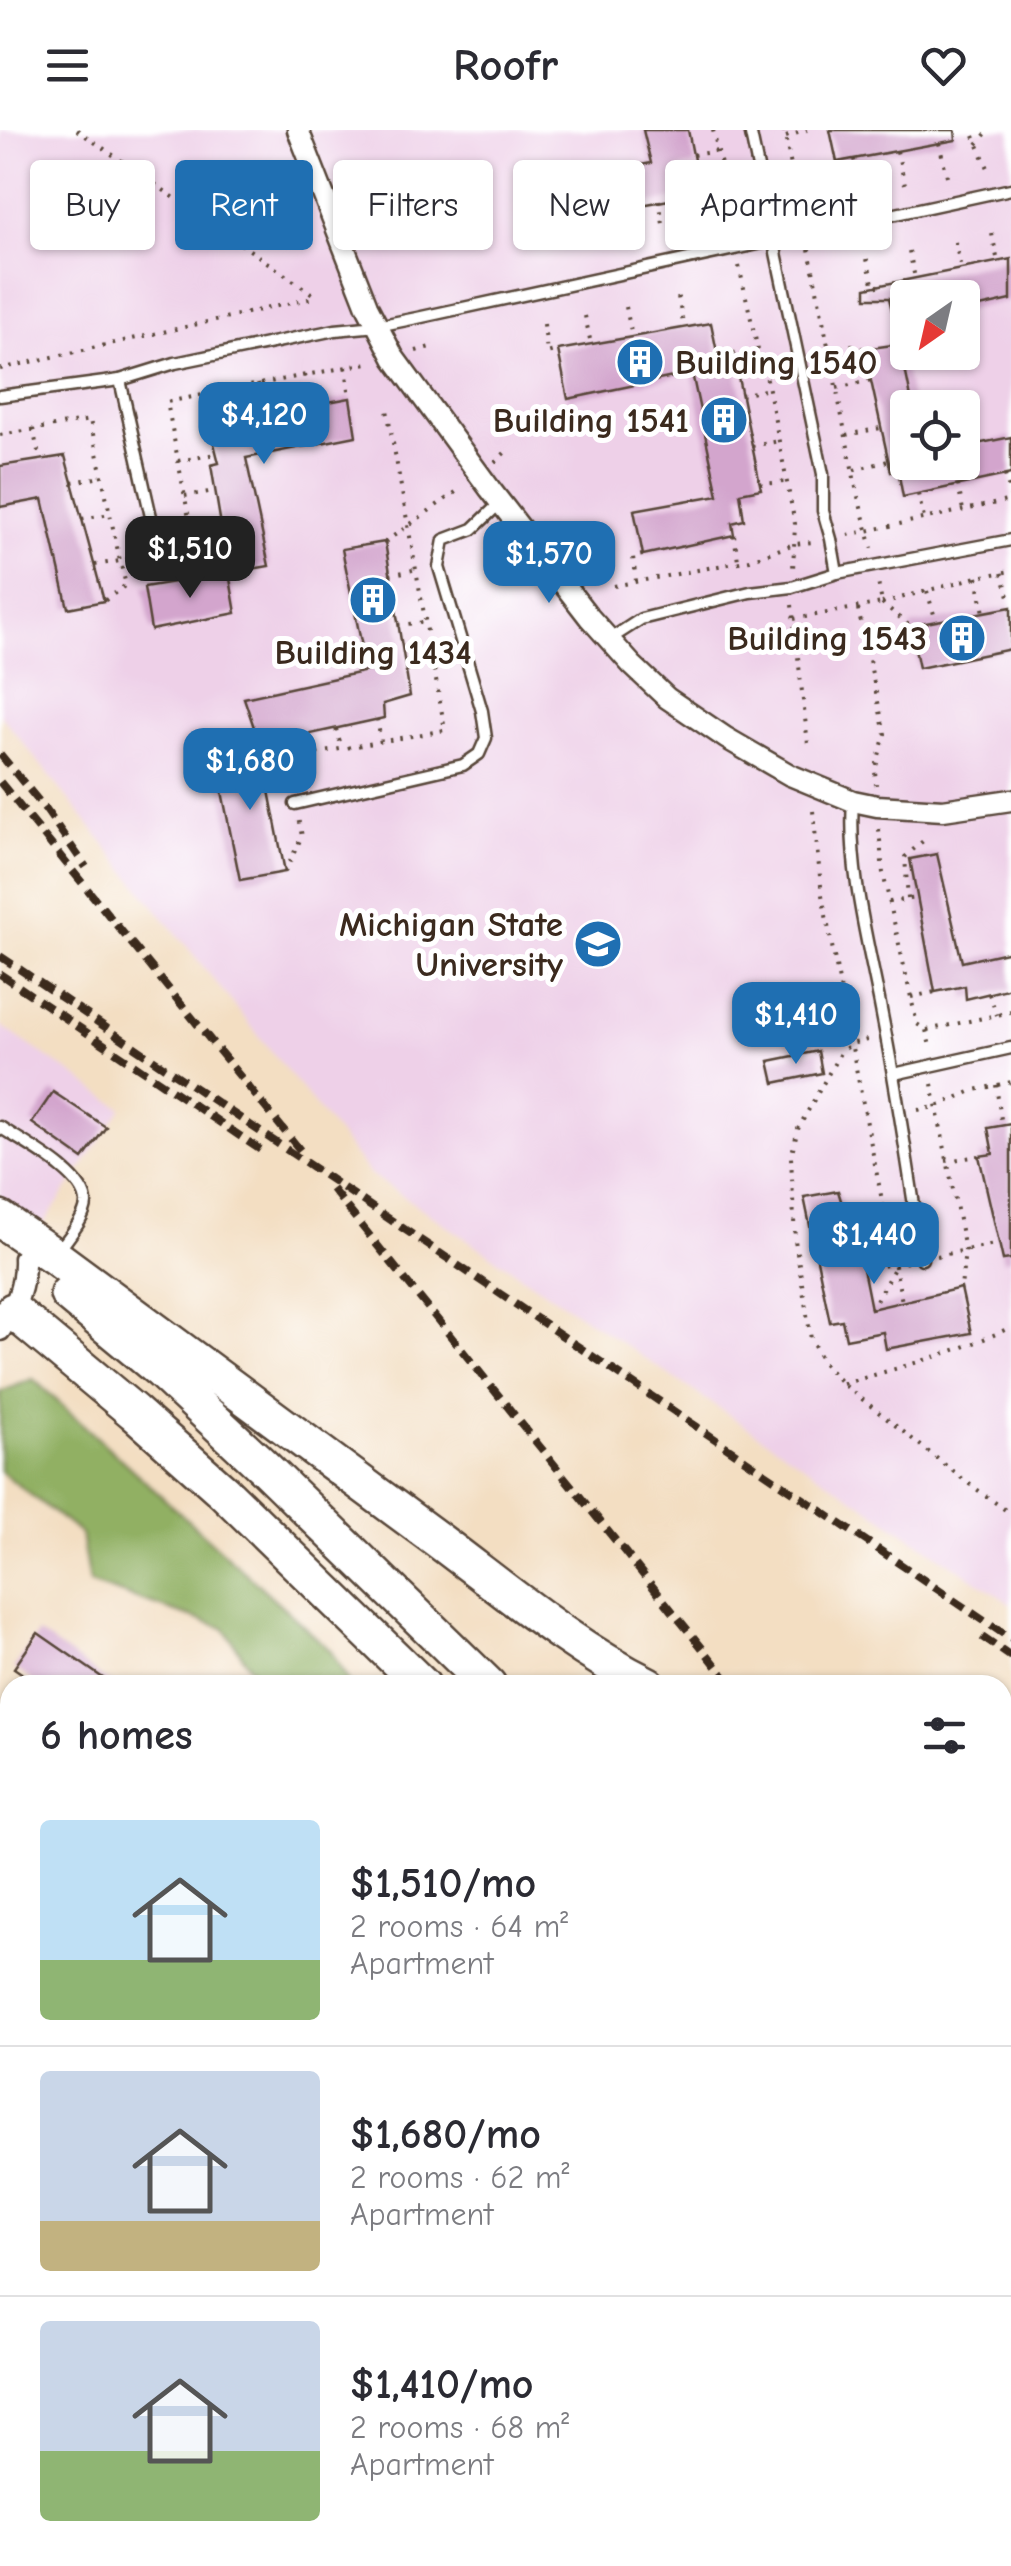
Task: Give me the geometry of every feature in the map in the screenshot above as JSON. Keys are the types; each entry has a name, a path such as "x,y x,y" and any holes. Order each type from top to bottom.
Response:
{"highway":[{"path":"0,1219 26,1250 266,1469 478,1675"},
{"path":"26,1250 464,1559 546,1623 630,1675"},
{"path":"6,1320 211,1480 412,1675"}],"street":[{"path":"298,130 367,306 394,358 609,640 667,698 790,775 854,802 943,810 1011,800"},
{"path":"6,1320 22,1284 26,1250"}],"lane":[{"path":"750,130 757,160"},
{"path":"892,215 1011,189"},
{"path":"0,396 120,380 176,363 335,330 378,326 726,250"},
{"path":"776,250 823,474 823,511 837,572"},
{"path":"120,380 159,552"},
{"path":"295,804 464,764 480,754 486,738 482,711 439,567 444,540 473,529 501,502"},
{"path":"609,640 641,620 750,592 792,588 837,572 1011,540"},
{"path":"854,802 851,836 855,870 894,1074 922,1259"},
{"path":"894,1074 1011,1048"},
{"path":"0,1127 68,1172 86,1203 81,1217 26,1250"}],"path":[{"path":"0,370 317,297 77,130"},
{"path":"713,130 720,160"},
{"path":"790,160 785,133 807,130"},
{"path":"978,144 989,130"},
{"path":"974,136 988,168"},
{"path":"938,143 947,176"},
{"path":"693,155 718,151"},
{"path":"897,151 905,184"},
{"path":"658,200 664,230"},
{"path":"992,234 998,262"},
{"path":"955,242 961,269"},
{"path":"735,250 764,364 795,524 792,588 808,744"},
{"path":"810,250 882,603 910,626"},
{"path":"909,251 915,278"},
{"path":"866,259 874,287 886,284"},
{"path":"678,297 684,328"},
{"path":"626,308 632,337"},
{"path":"585,316 591,344"},
{"path":"544,324 548,353 558,350"},
{"path":"829,349 852,345 864,350"},
{"path":"732,353 758,350"},
{"path":"198,578 168,402 358,365"},
{"path":"346,368 350,398"},
{"path":"305,375 311,406"},
{"path":"836,388 871,380"},
{"path":"258,384 264,414"},
{"path":"741,394 769,388"},
{"path":"222,391 228,421"},
{"path":"264,766 446,730 386,404"},
{"path":"0,434 90,420 126,585 104,600"},
{"path":"846,435 881,428"},
{"path":"33,429 40,460"},
{"path":"752,446 779,441"},
{"path":"178,461 216,454"},
{"path":"853,470 888,461"},
{"path":"1004,476 1011,497"},
{"path":"72,482 102,477"},
{"path":"760,484 787,482"},
{"path":"958,485 963,510"},
{"path":"184,496 215,490"},
{"path":"918,494 924,518"},
{"path":"385,542 450,496"},
{"path":"82,519 110,514"},
{"path":"734,535 738,562"},
{"path":"94,566 224,539"},
{"path":"194,545 229,572"},
{"path":"636,582 633,556 643,554"},
{"path":"390,575 417,569"},
{"path":"794,620 1011,571"},
{"path":"1002,572 1011,603"},
{"path":"977,578 984,612"},
{"path":"926,591 936,622"},
{"path":"858,608 884,734 875,770 883,873 917,1024 926,1030 932,1056 935,1108 965,1250 960,1288"},
{"path":"398,626 426,622"},
{"path":"406,670 434,664"},
{"path":"377,720 381,741"},
{"path":"336,728 342,748"},
{"path":"282,740 302,836 285,872"},
{"path":"260,746 285,759"},
{"path":"816,787 814,818 822,895 902,1302"},
{"path":"908,899 905,857 924,840"},
{"path":"889,902 917,898"},
{"path":"911,997 935,992"},
{"path":"989,994 998,1016"},
{"path":"926,1030 1011,1012"},
{"path":"905,1027 917,1024"},
{"path":"886,1035 851,1044 840,1053 798,1128 791,1157 795,1240 811,1339 823,1363 843,1384 1011,1514"},
{"path":"908,1112 935,1108 975,1090 1011,1082"},
{"path":"996,1085 1002,1126"},
{"path":"946,1161 980,1156"},
{"path":"864,1269 999,1243"},
{"path":"872,1309 896,1265"},
{"path":"843,1384 932,1359 1011,1327"}],"shaded area":[{"name":"Michigan State University","path":"0,130 1011,130 1011,1604 370,1174 0,714"},
{"path":"0,1025 122,1108 40,1229 0,1201"}],"green space":[{"path":"33,1379 330,1650 345,1675 255,1675 224,1628 89,1583 81,1534 0,1471 0,1392"}],"building":[{"path":"643,130 688,130 694,160 665,160 665,201 645,204 645,164 651,163"},
{"path":"830,130 955,130 956,140 837,160"},
{"path":"1011,259 1011,300 980,307 980,280 906,280"},
{"path":"890,283 890,302 889,298 866,298 866,288"},
{"path":"711,323 718,357 733,353 761,489 740,493 744,520 732,523 734,535 643,555 634,510 718,495 692,373 568,399 558,350"},
{"path":"890,345 890,370 905,370 909,390 890,390 890,467 864,349"},
{"path":"350,398 356,436 246,458 269,566 229,573 211,465 219,463 209,424"},
{"path":"1011,437 1011,474 903,497 900,480 980,480 980,443"},
{"path":"65,456 104,601 68,608 43,499 0,507 0,466"},
{"path":"385,542 410,696 383,704 384,718 260,745 244,698 367,671 342,549"},
{"path":"229,573 236,613 151,630 144,587"},
{"name":"Building 1543","path":"1011,607 1011,649 919,668 910,626"},
{"path":"260,745 285,872 240,880 215,757"},
{"path":"937,854 962,962 1011,951 1011,988 966,999 965,986 935,992 910,859"},
{"path":"818,1051 822,1073 774,1083 769,1061"},
{"path":"53,1092 106,1127 83,1159 32,1123"},
{"path":"1011,1124 1011,1259 1003,1260 979,1156 993,1154 988,1128"},
{"path":"838,1191 863,1269 871,1309 961,1288 971,1333 886,1349 883,1332 846,1339 842,1320 830,1322 804,1197"},
{"path":"38,1633 99,1675 24,1675 14,1668"}],"railway":[{"path":"0,754 86,867"},
{"path":"0,782 300,1150"},
{"path":"0,956 1011,1639"},
{"path":"0,974 265,1153"},
{"path":"332,1189 724,1675"},
{"path":"982,1637 1011,1657"}],"place":[{"name":"Building 1540","path":"640,362"},
{"name":"Building 1541","path":"724,420"},
{"name":"Building 1434","path":"373,600"},
{"name":"Building 1543","path":"962,638"},
{"name":"Michigan State University","path":"598,944"}]}
